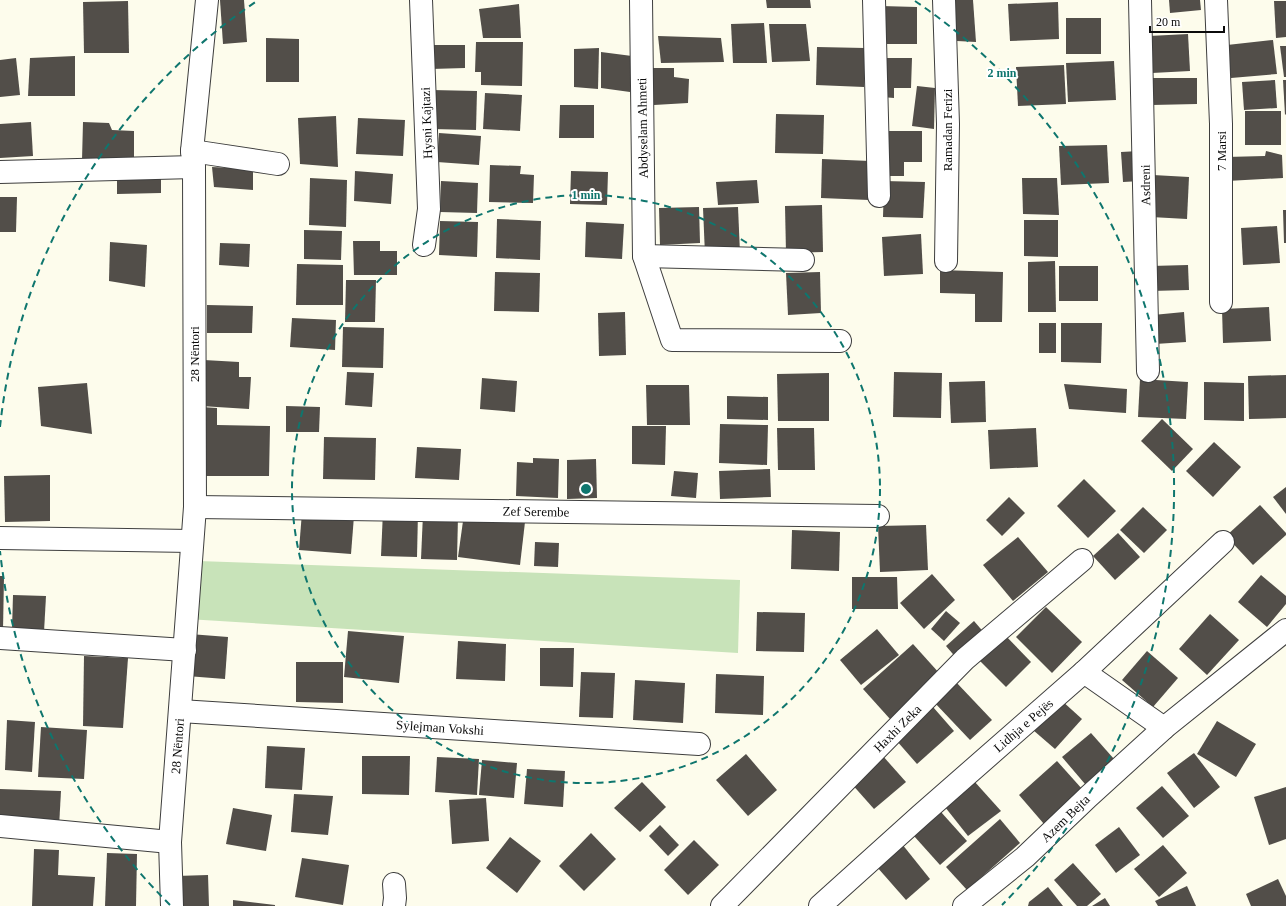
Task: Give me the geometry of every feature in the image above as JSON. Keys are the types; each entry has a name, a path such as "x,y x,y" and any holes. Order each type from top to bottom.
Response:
{"street":[{"name":"28 Nëntori","path":"172,906 170,842 185,650 194,506 193,159 207,0"},
{"name":"Hysni Kajtazi","path":"421,0 429,209 424,245"},
{"name":"Abdyselam Ahmeti","path":"641,0 644,256 672,340 840,341"},
{"path":"874,0 879,196"},
{"name":"Ramadan Ferizi","path":"944,0 948,124 946,261"},
{"name":"Asdreni","path":"1140,0 1148,371"},
{"name":"7 Marsi","path":"1216,0 1221,124 1221,302"},
{"path":"0,172 193,159 278,164"},
{"path":"644,256 803,260"},
{"name":"Zef Serembe","path":"194,506 878,516"},
{"path":"0,538 191,541"},
{"name":"Lidhja e Pejës","path":"820,906 1084,672 1223,542"},
{"name":"Haxhi Zeka","path":"722,906 966,659 1082,560"},
{"name":"Azem Bejta","path":"964,906 1025,857 1088,796 1164,728 1286,630"},
{"path":"0,638 185,650"},
{"path":"1084,672 1164,728"},
{"name":"Sylejman Vokshi","path":"180,711 699,744"},
{"path":"0,826 170,842"},
{"path":"394,884 394,906"}],"green space":[{"path":"198,561 740,580 738,653 187,619"}],"building":[{"path":"220,0 244,0 247,42 223,44"},
{"path":"766,0 810,0 811,8 767,8"},
{"path":"951,0 973,0 976,42 957,41"},
{"path":"1169,0 1200,0 1201,10 1170,13"},
{"path":"128,1 129,53 84,53 83,2"},
{"path":"1274,1 1286,1 1286,37 1276,38"},
{"path":"1058,2 1059,39 1010,41 1008,4"},
{"path":"519,4 521,38 483,38 479,9"},
{"path":"881,6 917,7 917,44 882,44"},
{"path":"1066,18 1101,18 1101,54 1066,54"},
{"path":"764,23 767,63 733,63 731,24"},
{"path":"769,24 806,24 810,61 772,62"},
{"path":"1188,34 1190,71 1152,73 1149,36"},
{"path":"658,36 721,38 724,62 661,63"},
{"path":"266,38 299,39 299,82 266,82"},
{"path":"1273,40 1277,74 1231,78 1227,45"},
{"path":"476,42 523,42 522,86 481,85 481,72 475,72"},
{"path":"431,45 465,45 465,68 431,69"},
{"path":"1280,46 1286,46 1286,77 1284,77"},
{"path":"817,47 865,48 864,87 816,85"},
{"path":"599,48 598,89 574,87 574,49"},
{"path":"601,52 632,56 630,92 601,88"},
{"path":"75,56 75,96 28,96 30,58"},
{"path":"16,58 20,95 0,97 0,60"},
{"path":"881,58 912,58 911,88 894,88 894,98 882,97"},
{"path":"1114,61 1116,100 1068,102 1066,63"},
{"path":"1064,65 1066,104 1018,106 1016,67"},
{"path":"650,68 674,68 674,77 689,79 688,103 654,105"},
{"path":"1152,78 1197,78 1197,104 1152,105"},
{"path":"1275,80 1277,108 1244,110 1242,82"},
{"path":"1283,80 1286,80 1285,115"},
{"path":"917,86 935,88 934,129 912,126"},
{"path":"432,90 477,91 476,130 431,129"},
{"path":"485,93 522,95 520,131 483,129"},
{"path":"560,105 594,105 594,138 559,138"},
{"path":"1245,111 1281,111 1281,145 1245,145"},
{"path":"776,114 824,115 823,154 775,153"},
{"path":"336,116 338,167 300,164 298,118"},
{"path":"358,118 405,120 403,156 356,154"},
{"path":"31,122 33,156 0,158 0,124"},
{"path":"83,122 109,123 112,130 134,131 134,161 82,160"},
{"path":"886,131 922,131 922,162 904,162 904,176 886,176"},
{"path":"439,133 481,136 479,165 437,162"},
{"path":"1107,145 1109,183 1061,185 1059,146"},
{"path":"1139,151 1141,181 1123,182 1121,152"},
{"path":"1266,151 1282,155 1283,178 1227,181 1226,157 1265,156"},
{"path":"822,159 870,161 869,200 821,198"},
{"path":"490,165 521,166 520,174 534,175 533,203 489,202"},
{"path":"212,167 253,169 253,190 214,187"},
{"path":"355,171 393,174 391,204 354,201"},
{"path":"571,171 608,172 607,205 570,204"},
{"path":"161,175 161,193 117,194 117,176"},
{"path":"1153,175 1189,177 1187,219 1151,217"},
{"path":"310,178 347,180 346,227 309,225"},
{"path":"1022,178 1057,178 1059,215 1023,214"},
{"path":"757,180 759,203 718,205 716,182"},
{"path":"441,181 478,183 477,213 440,212"},
{"path":"884,181 925,182 923,218 883,217"},
{"path":"0,197 17,197 16,232 0,232"},
{"path":"822,205 823,252 786,253 785,206"},
{"path":"699,207 700,243 660,245 659,208"},
{"path":"738,207 740,253 705,255 703,208"},
{"path":"1283,210 1286,210 1286,243 1284,243"},
{"path":"497,219 541,221 540,260 496,258"},
{"path":"1024,220 1058,220 1058,257 1024,256"},
{"path":"440,221 478,222 477,257 439,255"},
{"path":"586,222 624,224 622,259 585,257"},
{"path":"1277,226 1280,263 1243,265 1241,228"},
{"path":"304,230 342,231 341,260 304,259"},
{"path":"921,234 923,274 884,276 882,237"},
{"path":"353,241 380,241 380,251 397,251 397,275 354,275"},
{"path":"110,242 147,245 145,287 109,281"},
{"path":"220,243 250,244 249,267 219,265"},
{"path":"1055,261 1056,312 1028,312 1028,262"},
{"path":"297,264 343,265 343,305 296,305"},
{"path":"1188,265 1189,290 1151,291 1151,266"},
{"path":"1059,266 1098,266 1098,301 1059,301"},
{"path":"940,270 1003,272 1002,322 975,322 975,294 940,293"},
{"path":"495,272 540,273 539,312 494,311"},
{"path":"820,272 821,313 788,315 786,273"},
{"path":"346,280 376,280 375,322 345,322"},
{"path":"207,305 253,306 252,333 207,333"},
{"path":"1269,307 1271,341 1223,343 1222,309"},
{"path":"625,312 626,355 599,356 598,313"},
{"path":"1184,312 1186,342 1155,344 1153,315"},
{"path":"292,318 336,320 335,350 290,347"},
{"path":"1039,323 1056,323 1056,353 1039,353"},
{"path":"1061,323 1102,323 1101,363 1061,362"},
{"path":"343,327 384,328 383,368 342,367"},
{"path":"204,360 239,362 239,377 251,377 249,409 201,406"},
{"path":"347,372 374,373 372,407 345,405"},
{"path":"894,372 942,373 941,418 893,417"},
{"path":"829,373 829,421 778,421 777,374"},
{"path":"1286,375 1286,418 1249,419 1248,376"},
{"path":"482,378 517,381 515,412 480,409"},
{"path":"1140,379 1188,382 1186,419 1138,417"},
{"path":"985,381 986,422 951,423 949,382"},
{"path":"1204,382 1244,383 1244,421 1204,420"},
{"path":"87,383 92,434 41,426 38,387"},
{"path":"1064,384 1127,389 1126,413 1069,409"},
{"path":"646,385 689,385 690,425 647,425"},
{"path":"727,396 768,397 768,420 727,419"},
{"path":"286,406 320,407 319,432 286,432"},
{"path":"201,407 217,408 217,425 270,426 269,476 200,476"},
{"path":"1162,419 1193,449 1172,471 1141,441"},
{"path":"720,424 768,425 767,465 719,463"},
{"path":"632,426 666,426 665,465 632,464"},
{"path":"777,428 814,428 815,470 778,470"},
{"path":"1036,428 1038,467 990,469 988,430"},
{"path":"324,437 376,438 375,480 323,479"},
{"path":"1214,442 1241,467 1213,497 1186,471"},
{"path":"417,447 461,449 459,480 415,478"},
{"path":"533,458 559,459 558,498 516,496 517,462 533,463"},
{"path":"596,459 597,498 567,499 567,460"},
{"path":"770,469 771,497 720,499 719,471"},
{"path":"674,471 698,473 696,498 671,496"},
{"path":"50,475 50,521 5,522 4,476"},
{"path":"1084,479 1116,511 1088,538 1057,506"},
{"path":"1286,487 1286,514 1273,497"},
{"path":"1009,497 1025,513 1002,536 986,520"},
{"path":"1260,505 1286,533 1286,535 1253,565 1226,536"},
{"path":"1143,507 1167,530 1144,553 1120,530"},
{"path":"383,511 418,512 417,557 381,556"},
{"path":"302,512 354,516 351,554 299,550"},
{"path":"423,514 458,516 457,560 421,559"},
{"path":"464,514 525,522 520,565 458,557"},
{"path":"926,525 928,570 880,572 878,526"},
{"path":"792,530 840,532 839,571 791,569"},
{"path":"1118,533 1140,557 1115,580 1093,556"},
{"path":"1018,537 1048,572 1013,601 983,565"},
{"path":"535,542 559,543 558,567 534,566"},
{"path":"932,574 955,600 924,629 900,603"},
{"path":"1261,575 1286,596 1286,604 1267,627 1238,602"},
{"path":"0,576 4,576 3,630 0,630"},
{"path":"852,577 897,577 898,609 852,609"},
{"path":"13,595 46,596 44,632 12,630"},
{"path":"1046,607 1082,642 1052,673 1016,637"},
{"path":"946,611 960,623 944,641 931,629"},
{"path":"757,612 805,613 804,652 756,651"},
{"path":"1210,614 1239,640 1207,675 1179,649"},
{"path":"974,621 986,635 958,660 946,646"},
{"path":"877,629 899,655 861,685 840,660"},
{"path":"348,631 404,636 399,683 344,677"},
{"path":"1002,632 1031,662 1006,687 976,657"},
{"path":"177,633 228,637 225,679 174,675"},
{"path":"458,641 506,644 505,681 456,679"},
{"path":"913,644 940,674 890,719 863,689"},
{"path":"540,648 574,648 573,687 540,686"},
{"path":"1147,651 1178,678 1153,707 1122,680"},
{"path":"84,656 128,658 123,728 83,726"},
{"path":"296,662 343,662 343,703 296,702"},
{"path":"581,672 615,673 613,718 579,717"},
{"path":"716,674 764,676 763,715 715,713"},
{"path":"635,680 685,683 683,723 633,720"},
{"path":"955,681 992,720 970,740 933,701"},
{"path":"1061,700 1082,719 1055,749 1033,730"},
{"path":"933,707 954,731 917,764 896,740"},
{"path":"7,720 35,722 32,772 5,770"},
{"path":"1217,721 1256,744 1236,777 1197,754"},
{"path":"41,727 87,730 84,779 38,777"},
{"path":"1091,733 1114,759 1085,784 1062,757"},
{"path":"267,746 305,748 302,790 265,788"},
{"path":"1194,753 1220,787 1194,808 1167,773"},
{"path":"746,754 777,790 748,816 716,780"},
{"path":"882,755 906,782 874,809 850,782"},
{"path":"362,756 410,756 409,795 362,794"},
{"path":"437,757 479,759 477,795 435,792"},
{"path":"482,760 517,763 514,798 479,795"},
{"path":"1057,761 1083,790 1044,824 1019,795"},
{"path":"527,769 565,771 563,807 524,804"},
{"path":"974,781 1001,811 968,836 945,807"},
{"path":"642,782 666,807 640,832 614,808"},
{"path":"1162,786 1189,816 1163,838 1136,808"},
{"path":"1286,787 1286,839 1269,845 1254,797"},
{"path":"0,789 61,791 59,827 0,824"},
{"path":"294,794 333,796 328,835 291,832"},
{"path":"486,798 489,841 452,844 449,800"},
{"path":"233,808 272,815 266,851 226,844"},
{"path":"941,812 967,841 940,865 914,836"},
{"path":"1000,819 1020,843 967,890 946,867"},
{"path":"660,825 679,845 668,856 649,836"},
{"path":"1119,827 1140,855 1116,873 1095,845"},
{"path":"591,833 616,859 584,891 559,866"},
{"path":"510,837 541,861 517,893 486,868"},
{"path":"694,840 719,865 688,895 664,870"},
{"path":"902,844 930,879 906,900 877,867"},
{"path":"1163,845 1187,873 1159,897 1134,869"},
{"path":"34,849 59,850 58,875 95,877 93,906 32,906"},
{"path":"107,853 137,854 136,906 105,906"},
{"path":"302,858 349,865 343,905 295,897"},
{"path":"1073,863 1101,894 1087,906 1077,906 1054,880"},
{"path":"208,875 209,906 177,906 176,876"},
{"path":"1278,879 1286,896 1286,906 1251,906 1246,894"},
{"path":"1187,886 1196,906 1158,906 1155,901"},
{"path":"1048,887 1063,906 1028,906 1029,902"},
{"path":"1105,898 1110,906 1092,906"},
{"path":"233,900 275,905 275,906 233,906"}]}
